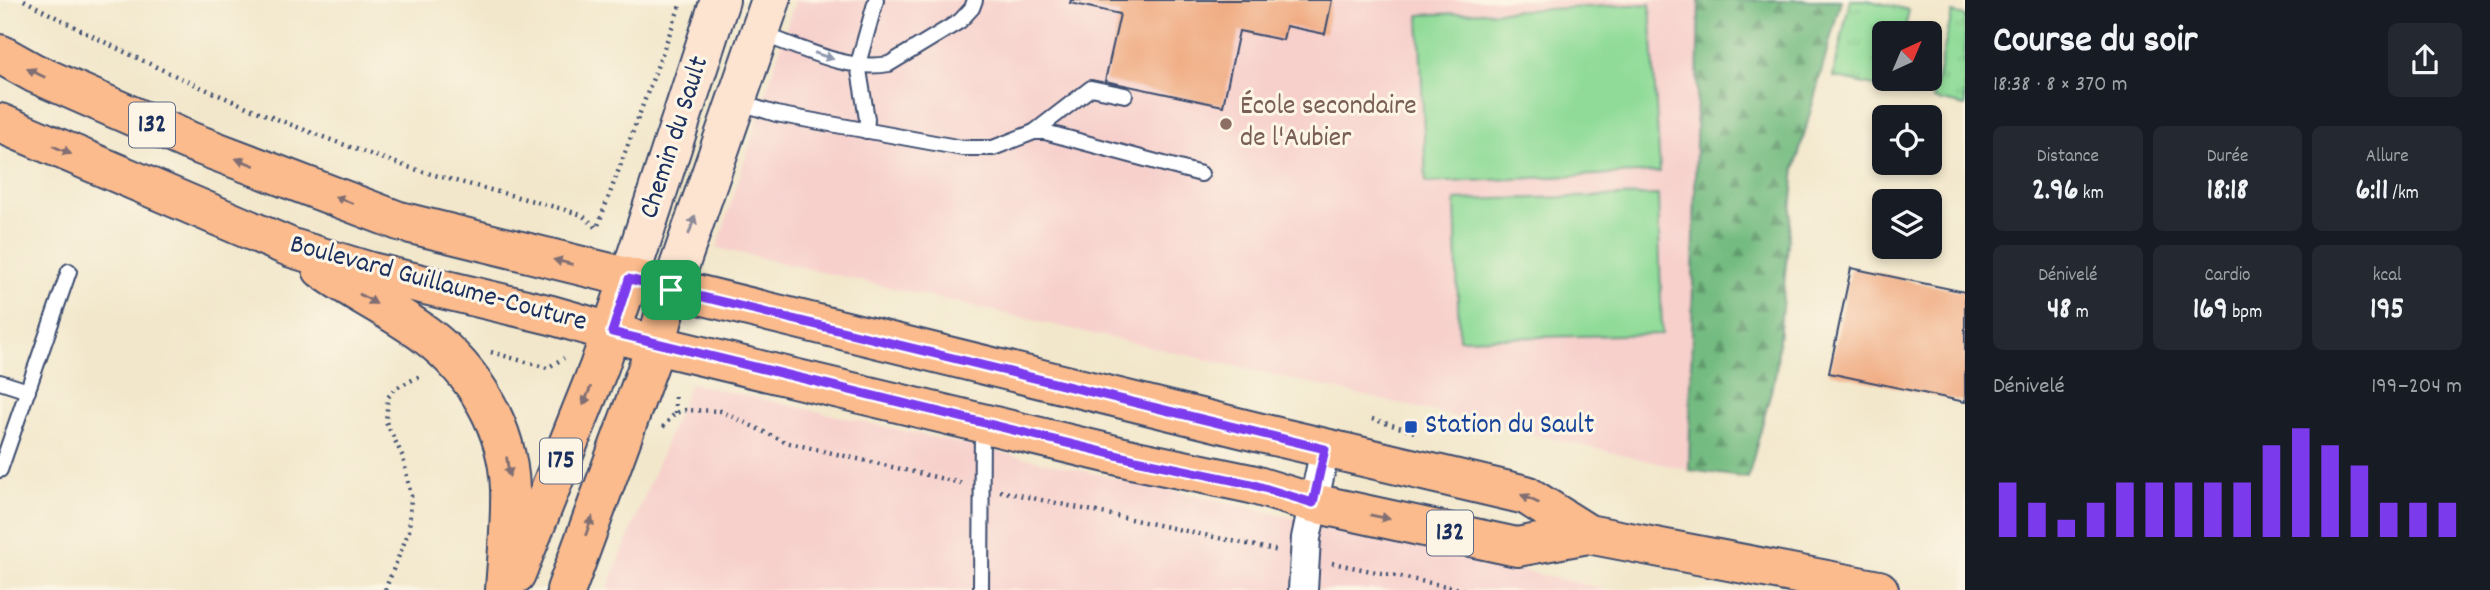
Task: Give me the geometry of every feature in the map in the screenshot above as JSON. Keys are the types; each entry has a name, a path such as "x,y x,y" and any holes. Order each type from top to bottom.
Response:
{"main road":[{"name":"Boulevard Guillaume-Couture","path":"0,54 34,73 189,141 399,221 671,290 747,306 1325,449 1526,495 1588,534"},
{"name":"Boulevard Guillaume-Couture","path":"0,122 152,190 292,248 371,272 551,315 656,345 1136,460 1251,484 1313,503 1517,547 1588,534 1879,590"},
{"path":"292,248 348,288 425,334 453,359 478,388 495,419 506,456 510,488 507,590"},
{"name":"Chemin du Sault","path":"507,590 612,332 629,279"},
{"name":"Chemin du Sault","path":"566,590 656,345 671,290"}],"street":[{"name":"Chemin du Sault","path":"629,279 720,0"},
{"name":"Chemin du Sault","path":"671,290 765,17"},
{"path":"1303,590 1306,538 1325,449"}],"lane":[{"path":"866,131 867,119 858,64 876,0"},
{"path":"765,17 830,59 875,66 888,64 960,21 972,8 975,0"},
{"path":"736,101 776,114 979,150 1000,146 1034,132 1091,88 1125,95"},
{"path":"1034,132 1045,132 1201,174"},
{"path":"0,470 69,271"},
{"path":"0,382 28,391"},
{"path":"981,590 982,422"}],"path":[{"path":"24,0 201,87 304,131 422,171 582,215 597,228 682,0"},
{"path":"481,349 547,368 564,358"},
{"path":"385,590 409,531 411,496 403,457 386,422 388,397 396,388 432,369"},
{"path":"674,386 677,401 675,413 686,410 721,411"},
{"path":"1372,419 1418,433"},
{"path":"1343,566 1465,590"}],"shaded area":[{"name":"École secondaire de l'Aubier","path":"795,0 1699,0 1689,470 717,248"},
{"path":"690,383 1246,507 1608,590 607,590"}],"green space":[{"path":"1699,0 1841,0 1795,168 1776,372 1748,478 1689,470"},
{"path":"1850,0 1867,0 1909,10 1907,21 1872,21 1872,86 1833,77"},
{"path":"1650,4 1660,172 1426,183 1419,15"},
{"path":"1952,13 1965,16 1965,106 1933,99 1935,91 1942,91 1942,58"},
{"path":"1658,195 1662,334 1459,339 1455,200"}],"building":[{"path":"1071,0 1332,0 1325,34 1286,26 1283,40 1239,31 1223,106 1105,81 1120,14 1070,3"},
{"path":"1851,268 1965,292 1965,402 1829,373"}],"place":[{"name":"École secondaire de l'Aubier","path":"1226,124"},
{"name":"Station du Sault","path":"1411,427"}],"route":[{"path":"629,279 671,290 1325,449 1313,503 1251,484 1136,460 656,345 612,332 629,279"}]}
